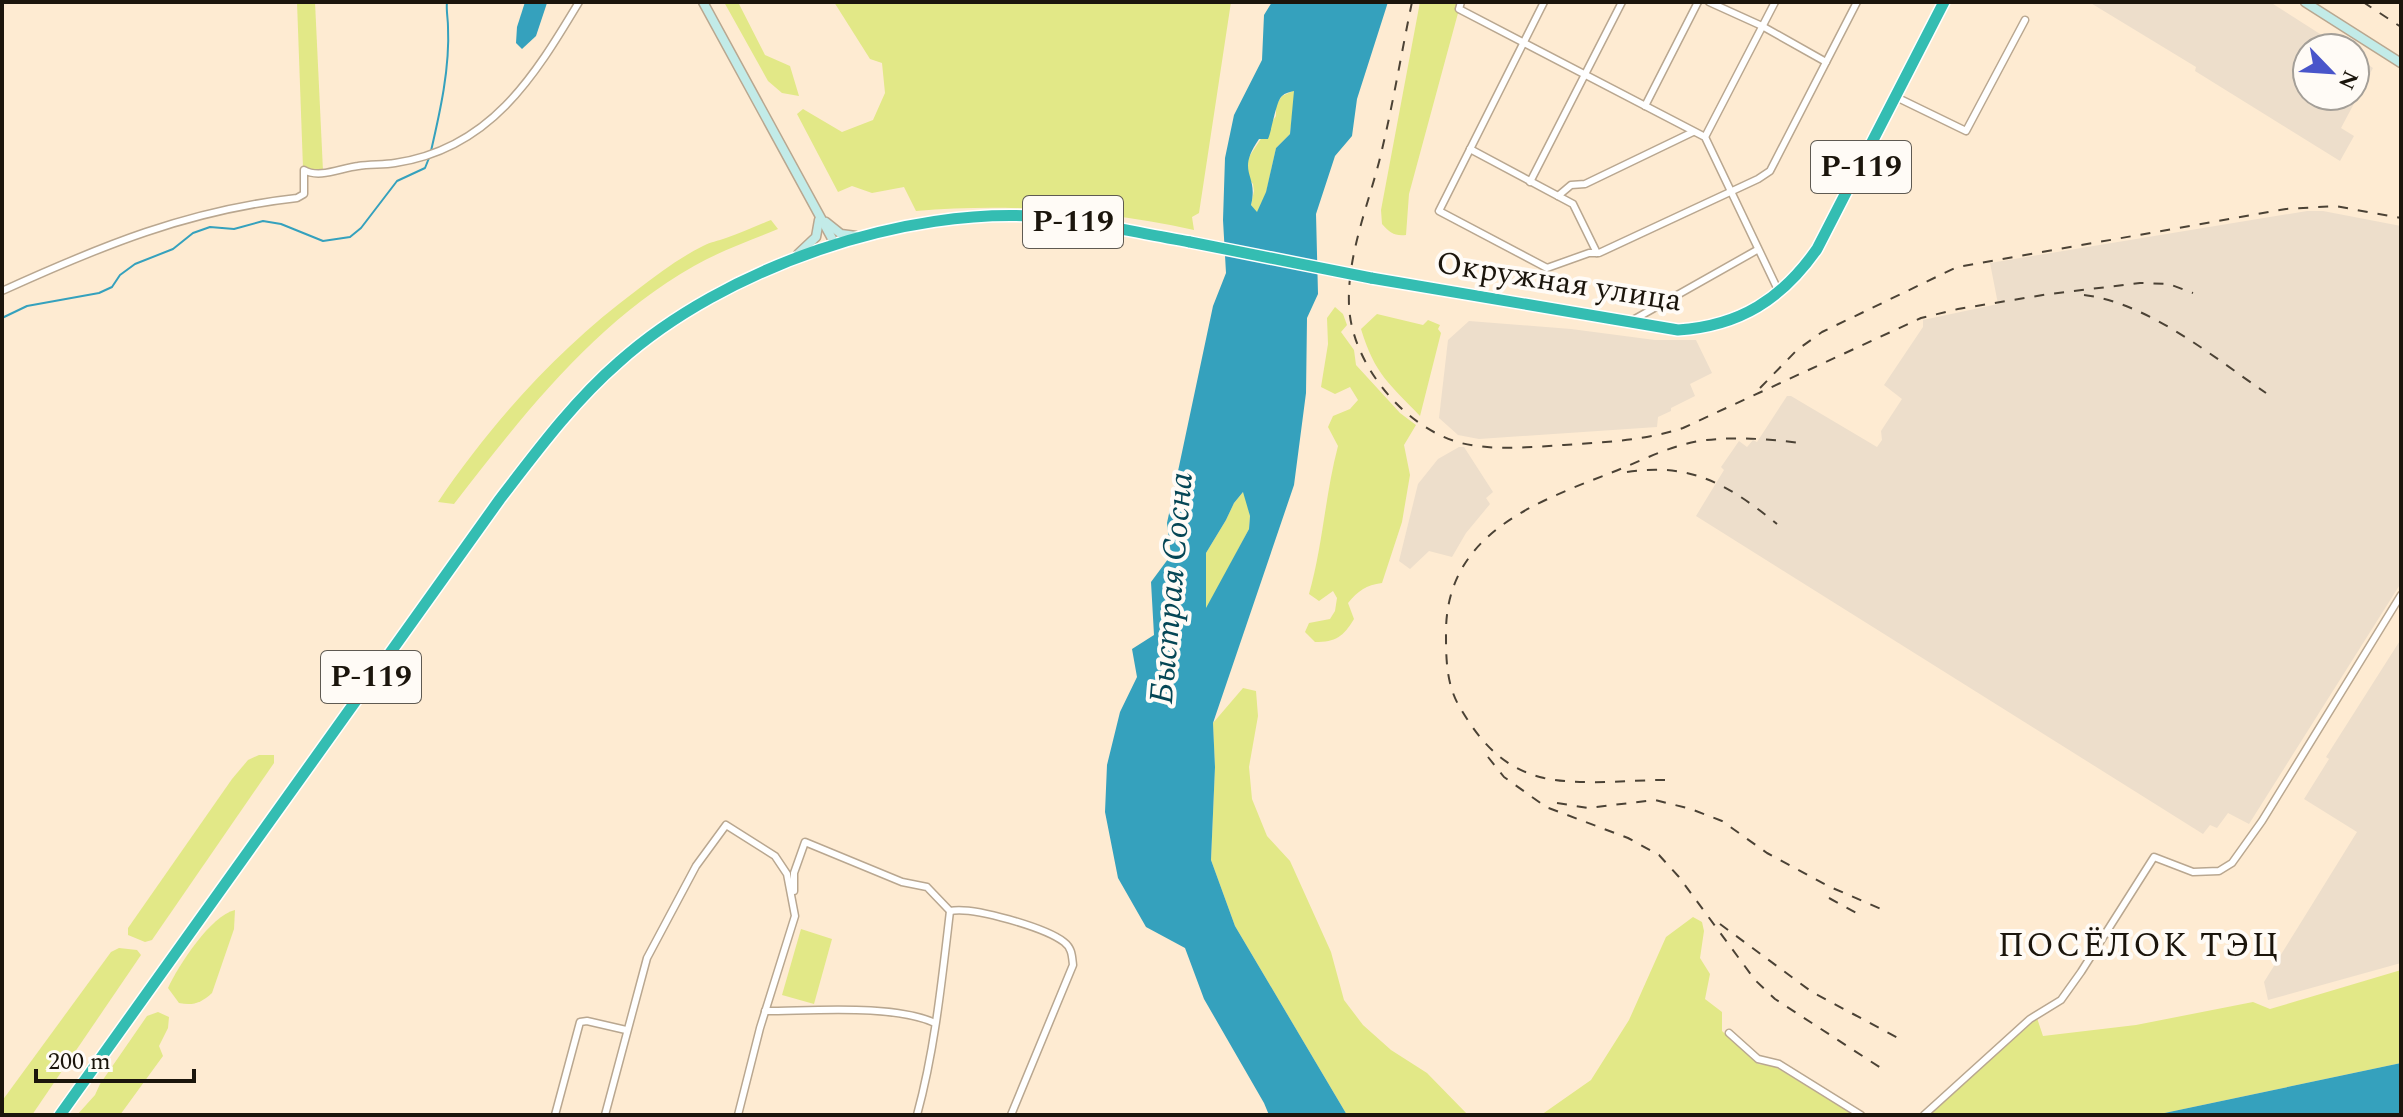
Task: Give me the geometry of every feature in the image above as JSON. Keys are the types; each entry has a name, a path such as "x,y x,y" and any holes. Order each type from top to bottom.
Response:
{"highway":[{"name":"Окружная улица","path":"860,237 955,217 1047,217 1626,323 1678,330 1715,326 1748,313 1779,292 1805,267 1944,2"},
{"name":"Р-119","path":"60,1115 425,601 557,425 603,376 664,326 732,287 835,244 860,237"}],"main road":[{"path":"703,2 835,244"},
{"path":"2305,2 2401,63"},
{"path":"819,216 841,234 860,237"},
{"path":"789,263 816,237 820,229 819,216"}],"street":[{"path":"2,291 95,248 161,226 244,204 297,198 304,194 304,170 321,173 397,163 440,150 481,128 506,108 546,57 579,2"},
{"path":"1544,2 1439,211 1547,268 1597,253 1770,171 1857,2"},
{"path":"1530,182 1622,2"},
{"path":"1645,106 1698,2"},
{"path":"1709,2 1762,26 1826,62"},
{"path":"1705,137 1775,2"},
{"path":"1460,6 1705,137 1779,292"},
{"path":"1896,97 1966,131 2025,20"},
{"path":"1558,196 1571,185 1585,184 1693,132"},
{"path":"1470,149 1573,204 1597,253"},
{"path":"1626,323 1757,250"},
{"path":"1924,1115 2030,1019 2061,1000 2154,857 2193,872 2219,871 2232,863 2262,821 2401,595"},
{"path":"605,1115 647,958 696,866 726,825 775,856 787,874 795,916 765,1011 738,1115"},
{"path":"794,907 794,873 805,842 902,882 927,887 950,911"},
{"path":"950,911 959,909 1008,919 1063,941 1071,949 1073,965 1011,1115"},
{"path":"917,1115 935,1023 950,911"},
{"path":"765,1011 887,1014 922,1017 935,1023"},
{"path":"555,1115 580,1022 626,1030"},
{"path":"1729,1033 1758,1059 1779,1064 1861,1115"}],"shaded area":[{"path":"2089,2 2270,2 2317,32 2291,32 2291,112 2350,112 2341,128 2354,136 2340,161 2195,71 2196,67"},
{"path":"2307,211 2323,211 2401,226 2401,583 2249,824 2228,813 2217,828 2210,825 2203,834 1696,516 1724,470 1721,467 1739,441 1747,447 1753,440 1757,442 1787,396 1877,447 1882,440 1881,431 1902,399 1884,385 1923,327 1923,320 1998,304 1990,263"},
{"path":"1469,321 1571,329 1655,340 1696,340 1712,373 1690,384 1695,396 1658,417 1657,427 1479,439 1458,435 1439,418 1448,340"},
{"path":"1464,447 1493,492 1486,498 1490,504 1466,533 1452,557 1429,551 1410,569 1399,561 1418,484 1438,459"},
{"path":"2401,639 2401,963 2268,1000 2264,982 2357,832 2304,799 2329,759 2326,757"}],"green space":[{"path":"297,2 315,2 323,171 303,168"},
{"path":"724,2 738,2 765,55 790,66 799,96 782,93 768,81"},
{"path":"834,2 1231,2 1199,213 1192,217 1194,230 1125,217 1055,210 986,208 916,211 904,187 872,193 852,186 838,192 797,114 803,109 842,132 873,120 885,93 882,63 870,59"},
{"path":"1420,2 1461,2 1409,194 1406,235 1398,235 1382,224 1381,210"},
{"path":"1295,90 1290,134 1276,148 1266,193 1257,213 1251,205 1254,191 1248,178 1247,160 1276,116 1276,105 1282,96"},
{"path":"771,220 778,229 694,266 624,314 562,373 454,504 438,502 481,443 528,388 608,312 661,272 708,243"},
{"path":"1335,307 1343,314 1347,325 1341,332 1354,350 1356,365 1400,413 1416,425 1404,445 1410,475 1402,522 1382,583 1363,589 1348,603 1354,619 1342,634 1328,641 1315,642 1305,632 1309,623 1330,619 1337,598 1333,591 1319,601 1309,594 1338,446 1328,427 1333,416 1350,409 1358,400 1350,387 1335,394 1321,387 1328,344 1327,318"},
{"path":"1377,314 1423,325 1428,320 1440,325 1438,329 1441,333 1420,416 1384,377 1366,345 1361,329"},
{"path":"1244,491 1250,516 1249,529 1206,610 1206,553"},
{"path":"1243,688 1256,691 1258,716 1249,767 1252,799 1267,836 1290,861 1331,952 1344,1000 1363,1025 1391,1050 1427,1073 1468,1115 1347,1115 1235,926 1211,860 1215,767 1213,723"},
{"path":"259,755 274,755 274,763 152,940 145,942 128,935 128,928 232,779 248,760"},
{"path":"235,910 234,929 212,993 197,1003 179,1003 168,988 179,967 206,931"},
{"path":"1693,917 1702,922 1704,931 1700,958 1710,974 1705,999 1722,1012 1722,1031 1758,1064 1774,1066 1854,1115 1541,1115 1591,1080 1629,1020 1666,937"},
{"path":"801,929 832,939 814,1004 782,995"},
{"path":"119,948 137,950 141,955 32,1115 2,1115 2,1101 111,952"},
{"path":"2401,970 2401,1063 2155,1115 1928,1115 2037,1018 2043,1036 2136,1025 2253,1002 2270,1009"},
{"path":"158,1012 169,1017 168,1028 159,1046 163,1056 120,1115 77,1115 95,1095 147,1016"}],"water":[{"path":"525,2 547,3 536,36 522,49 516,43 517,27"},
{"name":"Быстрая Сосна","path":"1272,2 1388,2 1357,99 1352,136 1335,156 1316,214 1318,294 1307,318 1306,393 1294,485 1213,723 1215,767 1211,860 1235,926 1347,1115 1269,1115 1204,999 1185,948 1146,927 1118,878 1105,812 1107,765 1120,712 1137,677 1132,649 1154,635 1151,582 1171,555 1167,523 1213,306 1226,273 1223,220 1225,158 1234,115 1262,60 1264,15","holes":["1294,91 1290,134 1276,148 1266,192 1257,212 1251,205 1253,194 1249,160 1259,139 1268,139 1280,99","1243,492 1250,516 1249,529 1206,608 1206,553"]},
{"path":"2401,1063 2401,1115 2155,1115"}],"waterway":[{"path":"431,151 446,74 447,2"},
{"path":"2,318 27,306 99,293 112,287 120,275 135,264 173,249 193,233 210,227 234,229 263,221 281,224 323,241 350,237 361,228 397,181 425,168 429,158"}],"railway":[{"path":"1412,2 1384,142 1354,251 1349,305 1359,349 1384,390 1420,423 1461,443 1512,448 1654,436 1683,428 1921,318 2049,294 2140,283 2169,284 2193,293"},
{"path":"2363,2 2401,27"},
{"path":"1760,388 1797,350 1822,332 1957,267 2286,209 2335,206 2401,218"},
{"path":"2084,295 2108,300 2156,320 2266,393"},
{"path":"1665,780 1589,782 1544,778 1506,762 1486,744 1457,702 1448,675 1446,636 1449,601 1460,572 1477,547 1499,527 1525,511 1553,496 1666,450 1688,443 1725,439 1801,443"},
{"path":"1627,472 1671,470 1708,480 1742,498 1777,524"},
{"path":"1488,757 1504,777 1546,807 1628,838 1659,855 1679,877 1755,980 1775,999 1887,1072"},
{"path":"1557,803 1588,808 1655,800 1691,809 1722,821 1767,853 1828,886 1881,909"},
{"path":"1829,898 1860,915"},
{"path":"1720,924 1812,992 1898,1038"}],"district":[{"name":"ПОСЁЛОК ТЭЦ","path":"2139,946"}]}
